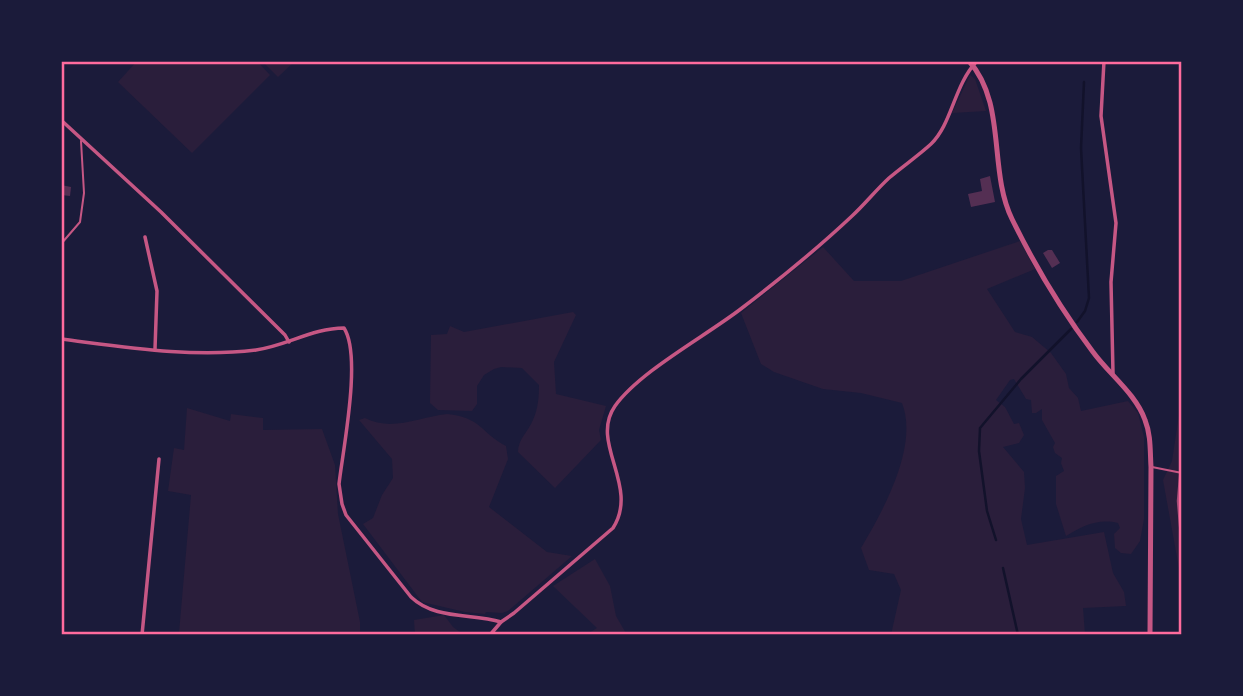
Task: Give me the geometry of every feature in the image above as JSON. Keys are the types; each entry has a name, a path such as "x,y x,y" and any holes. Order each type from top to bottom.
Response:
{"street":[{"path":"1104,61 1101,116 1116,223 1111,282 1113,377"},
{"path":"490,635 501,622 616,522 622,504 622,492 608,439 608,424 610,415 621,399 642,380 791,269 854,214 889,178 931,144 941,130 973,63 982,79 989,103 999,181 1012,218 1065,314 1140,409 1145,420 1150,440 1150,635"},
{"path":"61,120 161,212 289,342"},
{"path":"145,237 157,291 155,349"},
{"path":"61,339 155,349 225,352 256,350 333,328 344,328 350,340 352,363 340,484 342,504 351,523 419,605 444,613 485,617 501,622"},
{"path":"142,635 159,459"}],"lane":[{"path":"61,244 80,222 84,193 81,137"},
{"path":"1150,467 1182,473"}],"shaded area":[{"path":"137,61 257,61 270,75 192,153 118,82"},
{"path":"262,61 295,61 278,77"},
{"path":"970,75 975,79 986,111 952,113"},
{"path":"1020,241 1035,269 987,289 1015,332 1032,337 1051,353 1066,374 1069,388 1078,398 1081,411 1128,401 1138,413 1144,437 1144,519 1140,541 1131,554 1121,553 1115,548 1114,534 1120,528 1118,523 1090,524 1066,536 1056,504 1056,476 1064,471 1062,458 1055,453 1055,443 1042,420 1042,409 1032,413 1031,400 1026,399 1014,379 1010,380 996,400 1005,407 1014,424 1019,423 1024,435 1019,443 1003,447 1024,472 1021,519 1027,545 1104,532 1113,573 1124,592 1126,606 1083,608 1085,635 891,635 901,590 894,574 869,570 861,548 888,497 902,458 906,420 902,403 861,393 823,389 774,372 761,364 741,313 823,247 854,281 901,281"},
{"path":"573,312 576,315 554,362 556,394 606,406 599,430 601,440 555,488 518,452 536,412 539,385 522,368 501,367 484,375 477,386 477,404 472,411 438,410 430,403 431,335 447,334 450,326 464,332"},
{"path":"1182,395 1182,585 1163,480 1172,461"},
{"path":"187,408 230,421 231,414 263,418 263,430 322,429 335,465 338,514 360,622 360,635 179,633 191,495 168,491 174,448 184,450"},
{"path":"447,414 467,418 506,446 508,459 489,507 547,552 572,556 508,611 502,613 465,612 422,602 363,524 373,518 382,495 393,478 392,459 359,420 365,418 395,424"},
{"path":"595,559 610,586 616,616 627,635 590,635 589,633 597,628 553,586"},
{"path":"444,615 453,627 464,635 415,635 414,620"}],"building":[{"path":"990,176 995,202 971,207 968,194 982,191 980,179"},
{"path":"61,185 71,187 70,196 61,195"},
{"path":"1052,250 1060,263 1052,268 1043,253"}],"waterway":[{"path":"1077,322 1085,311 1089,298 1081,148 1084,82"},
{"path":"996,540 987,511 979,451 980,428 1021,379 1071,329"},
{"path":"1003,568 1018,635"}],"railway":[{"path":"1182,453 1178,501 1182,549"}]}
